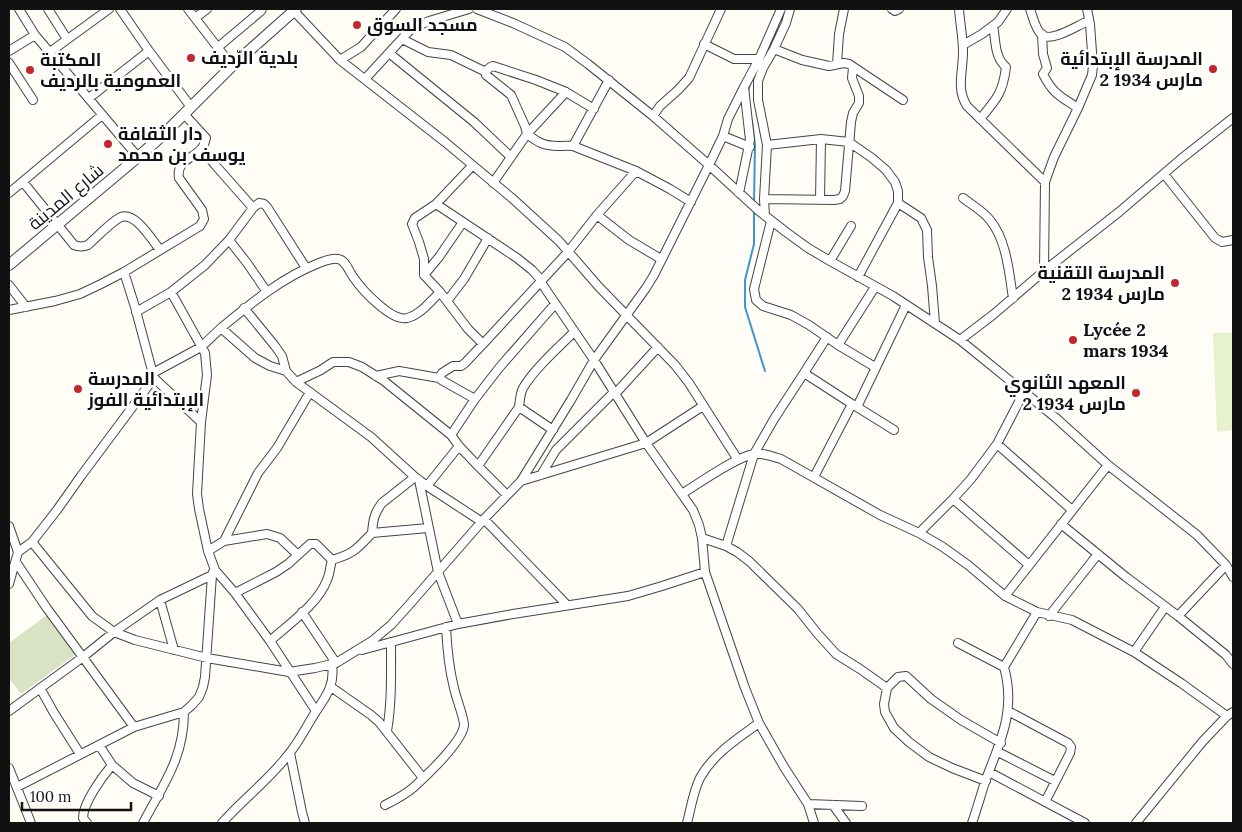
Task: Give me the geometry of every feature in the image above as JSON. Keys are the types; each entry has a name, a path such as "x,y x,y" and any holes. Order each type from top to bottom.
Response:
{"street":[{"path":"19,9 35,35 138,157"},
{"path":"48,9 67,40"},
{"path":"50,52 109,9"},
{"path":"9,310 80,294 124,272 196,230 203,223 202,210 178,174 180,166 202,149 206,138 120,9"},
{"path":"188,9 232,66"},
{"path":"195,18 207,9"},
{"path":"217,48 262,11 262,9"},
{"path":"342,61 360,47 396,9"},
{"path":"363,77 417,26 429,20 469,9"},
{"path":"476,9 493,12 565,48 609,80 653,116 765,216 808,248 906,304 960,340 1056,418 1108,465 1197,535 1226,565 1233,576"},
{"path":"653,116 660,106 689,78 721,9"},
{"path":"32,542 92,616 114,632 135,640 207,658 290,672 334,663 372,641 391,625 521,481 594,360 646,288 709,165 723,136 728,119 759,59 781,9"},
{"path":"790,9 786,23 758,81 757,90 760,112 767,145 765,216 754,290 756,300 763,306 791,315 809,325 875,367"},
{"path":"838,64 839,34 844,9"},
{"path":"892,9 896,11 899,9"},
{"path":"959,9 963,67 961,92 963,99 967,106 1045,182"},
{"path":"962,45 998,22 1007,9"},
{"path":"1030,9 1036,27 1047,37 1055,36 1084,23"},
{"path":"1044,272 1045,182 1054,157 1092,75 1090,24 1087,9"},
{"path":"294,10 342,61 445,142 549,231 675,365 689,383 738,460"},
{"name":"شارع المدينة","path":"9,265 163,135 232,66 294,10"},
{"path":"980,119 995,101 1005,77 1006,66 1001,63 997,55 992,26"},
{"path":"1042,34 1043,54 1047,68 1043,74 1050,87 1058,95 1078,108"},
{"path":"9,51 35,35"},
{"path":"402,39 428,52 451,55 486,72 486,75 511,95 523,120 527,134 540,143 547,146 573,146 636,171 691,202"},
{"path":"704,44 734,59 759,59"},
{"path":"774,49 802,60 829,66 844,63 853,66 903,100"},
{"path":"89,98 149,51"},
{"path":"388,53 474,122 511,157"},
{"path":"9,62 33,100"},
{"path":"486,72 493,66 536,80 566,92 594,109"},
{"path":"764,199 834,200 840,199 843,196 846,185 851,122 859,102 859,96 852,78 853,66"},
{"path":"573,146 609,80"},
{"path":"740,194 750,147 744,87"},
{"path":"493,184 527,134 566,92"},
{"path":"9,193 102,115"},
{"path":"960,340 1233,118"},
{"path":"723,136 750,147"},
{"path":"767,145 821,139 849,142 886,170 898,191 898,203 858,277"},
{"path":"820,200 821,139"},
{"path":"202,149 252,207"},
{"path":"472,166 436,204 415,218 412,224 424,259 424,275 440,292 468,329 483,344"},
{"path":"439,378 442,373 453,366 461,366 465,363 568,252 597,215 636,171"},
{"path":"1164,174 1215,238 1222,242 1233,240"},
{"path":"23,182 74,244 78,246 88,245 118,218 127,216 136,220 160,250"},
{"path":"964,198 989,218 995,227 1003,247 1013,298"},
{"path":"135,309 171,292 205,265 229,240 252,207 260,203 264,204 306,268"},
{"path":"898,203 921,218 927,230 935,323"},
{"path":"436,204 532,270 594,360 646,443 693,510 702,538 705,572 727,638 759,723 808,804 814,823"},
{"path":"597,215 629,240 661,259"},
{"path":"424,275 444,251 463,222"},
{"path":"830,261 851,226"},
{"path":"447,301 464,279 488,238"},
{"path":"229,240 267,292"},
{"path":"18,552 32,542 57,510 153,376 202,347 244,308 267,292 306,268 334,258 340,259 345,263 366,294 399,318 412,316 429,304 440,292"},
{"path":"124,272 153,376 201,422"},
{"path":"9,285 26,307"},
{"path":"838,345 875,287"},
{"path":"17,787 134,727 184,712 199,697 203,687 213,572 199,509 198,494 201,422 207,375 205,354 202,347 171,292"},
{"path":"451,435 499,368 556,304"},
{"path":"814,477 875,367 906,304"},
{"path":"244,308 275,346 282,356 286,371 296,382 371,437 417,479 483,521 567,605"},
{"path":"221,328 262,363 286,371"},
{"path":"478,466 519,407 523,389 532,376 574,332"},
{"path":"726,546 754,454 774,419 827,337"},
{"path":"541,475 556,450 658,347"},
{"path":"296,382 333,362 349,362 362,367 384,381 451,435 459,446 507,495"},
{"path":"376,376 399,371 439,378 475,399"},
{"path":"804,373 894,430"},
{"path":"224,541 258,473 277,448 310,392"},
{"path":"919,533 971,479 997,444 1024,392"},
{"path":"521,481 646,443 703,406"},
{"path":"519,407 553,430"},
{"path":"997,444 1072,510"},
{"path":"427,486 459,446"},
{"path":"682,494 738,460 754,454 768,454 781,459 873,512 919,533 943,547 1005,596 1037,612 1072,620 1134,652 1230,714 1197,748 1136,823"},
{"path":"1005,596 1108,465"},
{"path":"417,479 438,572 458,624"},
{"path":"332,560 346,556 355,550 372,533 374,517 382,503 417,479"},
{"path":"953,499 1029,565"},
{"path":"1061,524 1178,616 1233,664"},
{"path":"9,526 18,552 9,584"},
{"path":"372,533 428,528"},
{"path":"208,551 224,541 267,534 280,538 298,555"},
{"path":"702,538 737,552 760,571 798,609 836,654 887,688"},
{"path":"235,593 276,572 310,544 316,544 332,560"},
{"path":"1049,616 1098,554"},
{"path":"270,641 302,612 323,589 328,578 332,560"},
{"path":"16,562 46,607 134,727"},
{"path":"1178,616 1226,565"},
{"path":"213,572 235,593 270,641 316,711"},
{"path":"9,711 160,600 213,572"},
{"path":"353,653 458,624 628,596 705,572"},
{"path":"160,600 174,650"},
{"path":"1134,652 1165,607"},
{"path":"222,823 275,771 290,753 331,687 334,663 302,612"},
{"path":"1004,667 1037,612"},
{"path":"385,805 414,787 454,745 464,727 450,673 446,627"},
{"path":"387,731 391,695 391,642"},
{"path":"958,643 1004,667 1008,681 1008,711 1001,743 972,823"},
{"path":"986,780 952,768 929,757 909,742 894,728 885,712 884,704 887,688 898,677 906,676 931,699 961,720 1001,743"},
{"path":"331,687 379,722 422,778"},
{"path":"40,688 80,754"},
{"path":"1008,711 1070,745 1070,753 1045,802"},
{"path":"143,823 171,772 180,747 184,726 184,712"},
{"path":"687,823 694,793 699,779 707,766 720,752 759,723"},
{"path":"99,745 112,765 133,783 159,796"},
{"path":"998,752 1055,781"},
{"path":"290,753 305,823"},
{"path":"87,823 83,818 85,810 97,786 112,765"},
{"path":"9,768 31,823"},
{"path":"989,772 1084,823"},
{"path":"808,804 862,806"},
{"path":"833,805 846,823"}],"green space":[{"path":"1213,333 1233,333 1233,430 1217,432"},
{"path":"47,615 76,654 21,694 9,678 9,643"}],"waterway":[{"path":"748,91 752,79"},
{"path":"752,121 755,145 754,203"},
{"path":"754,210 754,244 745,280 745,307 765,371"}],"place":[{"name":"مسجد السوق","path":"357,25"},
{"name":"بلدية الرّديف","path":"191,58"},
{"name":"المدرسة الإبتدائية 2 مارس 1934","path":"1213,69"},
{"name":"المكتبة العمومية بالرديف","path":"30,70"},
{"name":"دار الثقافة يوسف بن محمد","path":"108,144"},
{"name":"المدرسة التقنية 2 مارس 1934","path":"1175,283"},
{"name":"Lycée 2 mars 1934","path":"1073,340"},
{"name":"المدرسة الإبتدائية الفوز","path":"78,389"},
{"name":"المعهد الثانوي 2 مارس 1934","path":"1136,393"}]}
